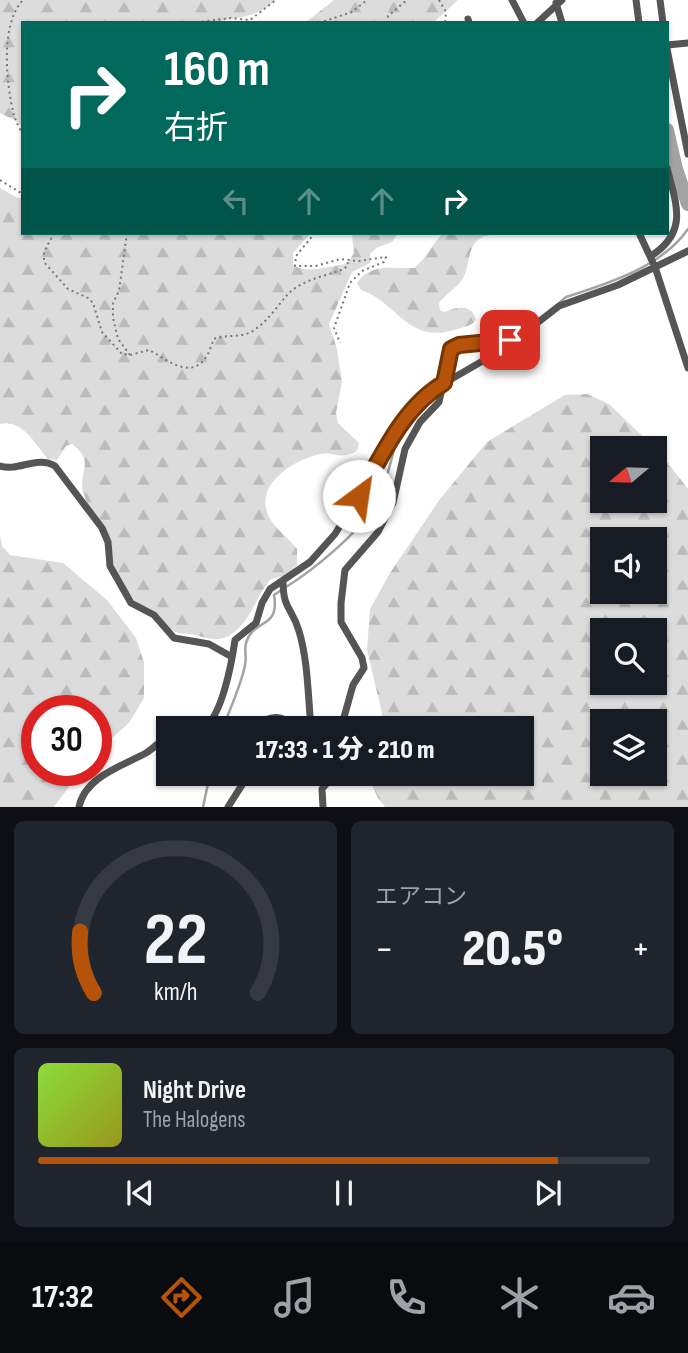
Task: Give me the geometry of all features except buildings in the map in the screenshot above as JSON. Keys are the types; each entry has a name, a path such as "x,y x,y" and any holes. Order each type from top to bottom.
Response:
{"street":[{"path":"512,0 523,21"},
{"path":"636,0 639,21"},
{"path":"660,0 663,21"},
{"path":"539,21 558,2"},
{"path":"558,2 562,21"},
{"path":"669,47 688,43"},
{"path":"669,57 688,154"},
{"path":"214,716 235,640 256,623 266,593 310,562 335,534 411,410 440,386 520,337 559,306 618,285 653,261 672,239 680,222 669,176"},
{"path":"640,235 653,261 688,368"},
{"path":"653,261 688,251"},
{"path":"344,716 353,685 364,668 362,658 341,622 345,570 378,532 396,495 405,449 420,422 439,402 440,386 449,352 453,347 520,337"},
{"path":"0,466 9,468 43,461 55,466 102,528 108,542 110,566 131,603 154,615 174,638 209,644 232,657"},
{"path":"283,581 285,606 293,616 299,632 310,716"},
{"path":"79,807 89,786 156,746"},
{"path":"228,807 241,786"},
{"path":"323,807 322,789 324,786"}],"path":[{"path":"21,132 15,119 9,88 7,43 14,10 23,0"},
{"path":"207,21 231,18 247,20 276,0"},
{"path":"324,21 352,12 367,0"},
{"path":"387,21 388,16 407,0"},
{"path":"439,0 446,12 445,21"},
{"path":"0,180 21,194"},
{"path":"53,235 43,255 44,262 68,289 90,300 95,307 102,332 122,354 130,355 149,350 172,365 185,367 196,366 206,358 214,340 251,332 291,291 308,281 344,269 348,265 347,259"},
{"path":"127,235 119,291 113,311 118,339 130,355"},
{"path":"313,235 296,256 295,266 386,257 384,262 362,271 350,283 334,328 340,343"}],"green space":[{"path":"0,0 276,0 252,14 220,21 21,21 21,126 0,113"},
{"path":"334,0 458,0 435,21 308,21"},
{"path":"0,188 21,198 21,235 309,235 293,253 293,265 305,269 347,264 354,253 352,235 397,235 392,242 376,248 370,254 370,263 352,272 329,324 337,349 342,382 336,413 338,423 359,443 357,451 341,456 325,453 310,457 288,468 271,484 266,505 269,517 297,549 297,565 284,576 271,579 243,623 226,637 213,639 176,632 146,612 123,585 114,565 110,539 85,498 82,485 85,462 79,450 72,444 66,446 57,460 48,459 22,429 8,423 0,424"},
{"path":"441,235 490,235 475,243 463,279 439,303 440,310 444,312 459,308 468,309 476,320 470,325 440,333 415,327 374,296 361,290 357,283 376,269 414,268"},
{"path":"587,394 609,404 642,436 590,436 590,513 667,513 667,462 688,489 688,807 385,807 378,798 372,786 534,786 534,716 382,716 367,650 370,609 390,573 440,499 487,442 565,395"},
{"path":"0,536 2,546 10,555 63,563 107,600 136,638 144,662 144,698 129,723 112,738 112,695 21,695 21,786 69,786 54,807 0,807"}],"waterway":[{"path":"669,139 688,204"},
{"path":"559,303 566,297 616,280 649,264 664,254 688,229"},
{"path":"502,336 520,330 537,319"},
{"path":"438,383 447,343 451,340 485,338"},
{"path":"412,415 436,390"},
{"path":"286,587 334,551 367,517 382,490 397,438"},
{"path":"228,716 246,662 245,648 249,635 270,619 275,606 274,595 280,591"},
{"path":"203,807 207,786"}],"route":[{"path":"359,496 411,410 429,392 444,383 451,349 459,345 510,340"}]}
